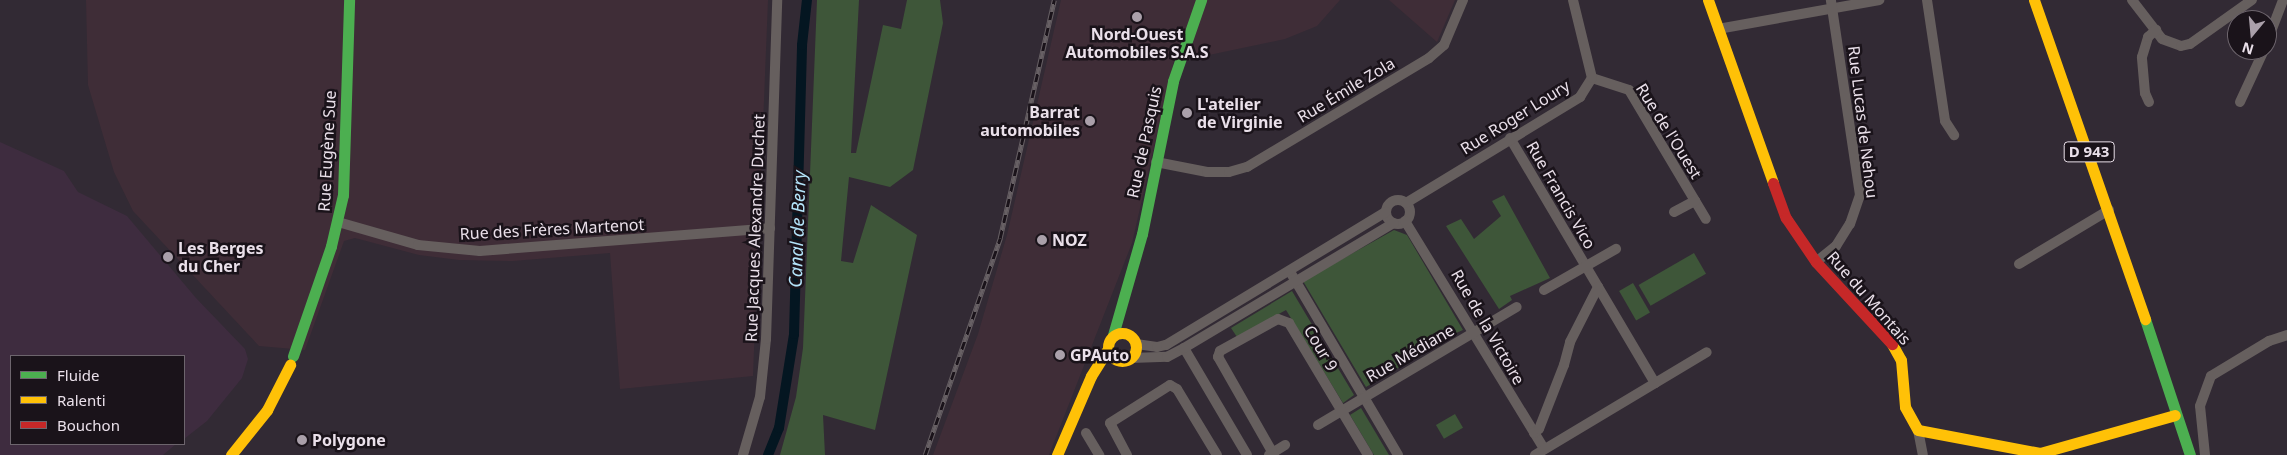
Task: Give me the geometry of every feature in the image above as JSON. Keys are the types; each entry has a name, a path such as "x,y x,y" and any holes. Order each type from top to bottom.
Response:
{"street":[{"name":"Rue Eugène Sue","path":"231,455 267,410 292,361 338,222 344,182 349,0"},
{"name":"Rue Jacques Alexandre Duchet","path":"743,455 754,422 764,368 777,0"},
{"name":"Rue de Pasquis","path":"1113,335 1142,234 1174,81 1201,0"},
{"name":"Rue Émile Zola","path":"1156,162 1207,172 1229,172 1247,167 1429,58 1444,45 1463,0"},
{"name":"Rue Roger Loury","path":"1131,358 1167,357 1184,348 1386,212 1395,200 1406,203 1580,97 1592,78 1572,0"},
{"name":"Rue du Montais","path":"1708,0 1784,216 1816,262 1895,348 1900,360 1905,407 1909,419 1918,430"},
{"path":"1718,29 1832,4 1879,0"},
{"path":"1927,0 1945,121 1954,134"},
{"name":"D 943","path":"2034,0 2109,210 2175,415 2190,455"},
{"path":"2132,0 2170,44 2190,44 2252,0"},
{"path":"2277,16 2283,0"},
{"name":"Rue Lucas de Nehou","path":"1816,262 1836,246 1858,208 1860,195 1832,4"},
{"path":"2149,102 2144,94 2142,57 2148,37 2156,30"},
{"path":"2240,102 2259,60"},
{"name":"Rue de l'Ouest","path":"1592,78 1629,90 1706,219"},
{"name":"Rue Francis Vico","path":"1510,138 1655,382"},
{"path":"1674,212 1695,201"},
{"path":"1405,221 1409,213 1406,203"},
{"path":"2019,264 2109,210"},
{"path":"1386,212 1394,223"},
{"name":"Rue Roger Loury","path":"1136,344 1157,347 1166,345 1394,223 1405,221"},
{"name":"Rue de la Victoire","path":"1405,221 1544,449"},
{"name":"Rue des Frères Martenot","path":"338,222 418,245 480,251 770,228"},
{"path":"1544,290 1616,249"},
{"path":"1292,276 1398,455"},
{"path":"1534,433 1564,365 1570,342 1598,287"},
{"name":"Rue de Pasquis","path":"1124,292 1123,310 1128,334"},
{"name":"Rue Médiane","path":"1318,425 1517,307"},
{"name":"Cour 9","path":"1272,454 1219,362 1220,351 1278,319 1289,323 1368,455"},
{"path":"1058,455 1091,376 1108,350 1113,335 1128,334 1136,344 1131,358 1116,360 1091,376"},
{"path":"2205,455 2200,406 2205,386 2212,376 2269,341 2287,335"},
{"path":"1184,348 1247,455"},
{"path":"1108,350 1116,360"},
{"path":"1534,455 1707,352"},
{"path":"1127,455 1110,423 1170,385 1177,389 1216,455"},
{"path":"1923,455 1918,430 2040,453 2175,415"},
{"path":"1086,433 1099,455"},
{"path":"1272,454 1285,445"}],"shaded area":[{"path":"86,0 768,0 753,376 620,389 610,253 513,261 459,260 419,255 355,238 344,241 305,350 259,346 133,211 114,172 88,85"},
{"path":"1061,0 1340,0 1317,26 1285,39 1209,55 1175,56 1132,243 1049,455 933,455 978,334 1007,235"},
{"path":"1389,0 1455,0 1437,42"},
{"path":"0,142 64,171 78,192 127,216 196,298 245,349 248,359 242,378 207,421 185,438 185,355 10,355 10,445 175,445 163,455 0,455"}],"green space":[{"path":"817,0 859,0 851,153 856,153 883,25 901,29 907,0 940,0 943,23 913,170 890,187 849,177 841,261 853,263 871,205 917,235 875,430 823,415 825,455 780,455 796,397 803,348"},
{"path":"1504,195 1550,278 1510,296 1512,300 1499,309 1446,226 1461,219 1474,239 1501,216 1492,201"},
{"path":"1394,230 1407,235 1463,330 1428,345 1425,352 1366,387 1303,281"},
{"path":"1694,253 1706,274 1651,306 1639,285"},
{"path":"1633,283 1650,312 1636,320 1619,291"},
{"path":"1292,291 1354,395 1343,403 1286,310 1237,337 1231,328"},
{"path":"1361,408 1389,455 1374,455 1350,415"},
{"path":"1455,414 1463,428 1444,439 1436,425"}],"waterway":[{"name":"Canal de Berry","path":"768,455 779,428 794,334 802,45 807,0"}],"railway":[{"path":"925,455 1000,238 1054,0"}],"traffic: fast":[{"path":"293,356 331,246 343,195 349,0"},
{"path":"1113,335 1142,234 1173,81 1201,0"},
{"path":"2145,319 2190,455"}],"traffic: slow":[{"path":"1708,0 1773,183"},
{"path":"2034,0 2145,319"},
{"path":"1122,333 1132,337 1136,347 1132,357 1122,361 1112,357 1108,347 1112,337 1122,333"},
{"path":"1892,344 1901,360 1905,407 1918,430 2040,453 2175,415"},
{"path":"1057,455 1091,376 1107,350"},
{"path":"231,455 267,410 290,365"}],"traffic: jam":[{"path":"1773,183 1786,218 1816,262 1892,344"}],"place":[{"name":"Nord-Ouest Automobiles S.A.S","path":"1137,17"},
{"name":"L'atelier de Virginie","path":"1187,113"},
{"name":"Barrat automobiles","path":"1090,121"},
{"name":"NOZ","path":"1042,240"},
{"name":"Les Berges du Cher","path":"168,257"},
{"name":"GPAuto","path":"1060,355"},
{"name":"Polygone","path":"302,440"}]}
